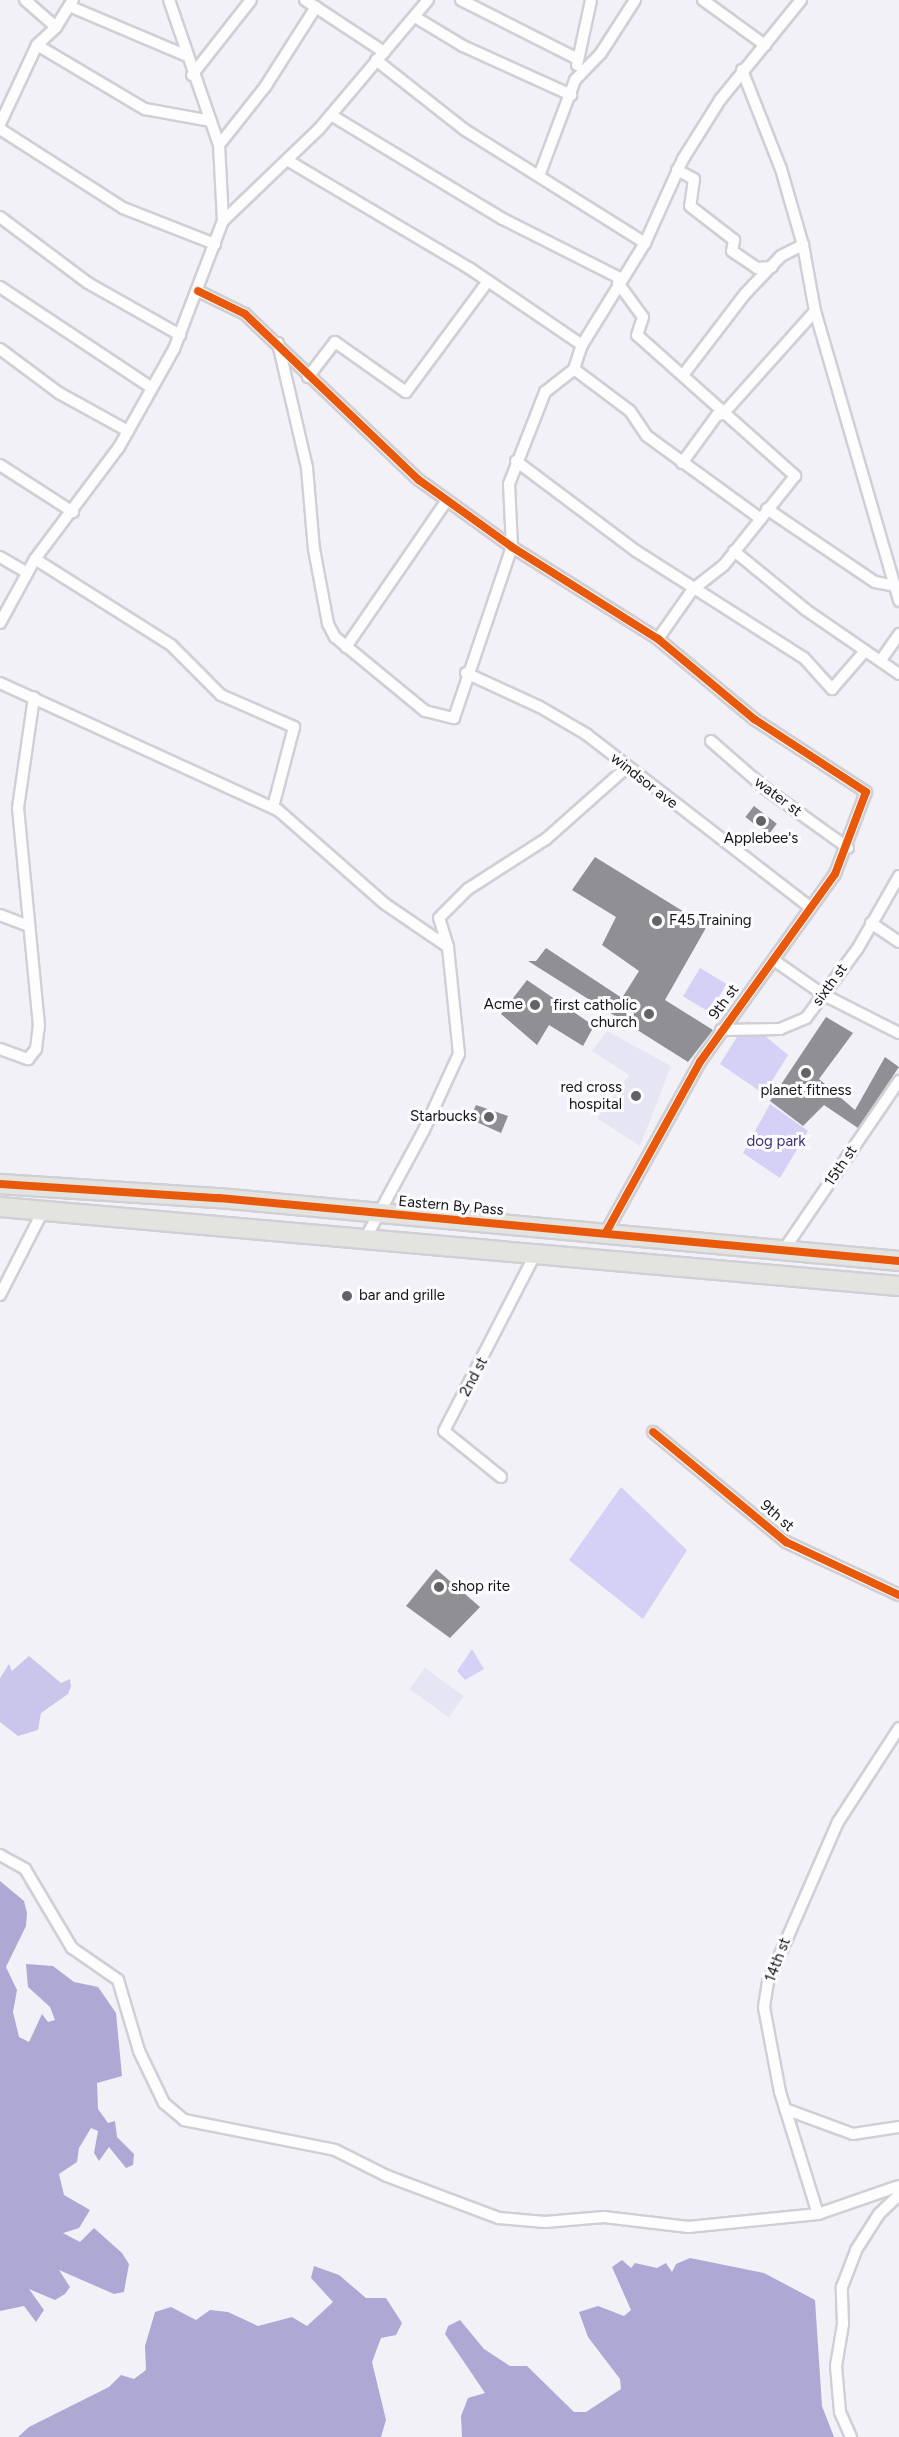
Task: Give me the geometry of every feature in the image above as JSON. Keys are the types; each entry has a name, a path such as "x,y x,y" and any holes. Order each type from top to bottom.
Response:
{"main road":[{"name":"Eastern By Pass","path":"0,1184 606,1232 899,1261"},
{"path":"0,1207 534,1257 899,1286"}],"street":[{"path":"25,0 57,27"},
{"path":"1,619 35,559 73,512 128,431 152,388 180,335 223,221 219,144 185,56 169,0"},
{"path":"192,75 251,0"},
{"path":"305,0 380,56 465,130 645,243"},
{"path":"223,221 332,115 428,0"},
{"path":"461,0 578,59"},
{"path":"575,80 601,52 634,0"},
{"path":"703,0 765,45"},
{"path":"278,343 308,468 314,549 328,624 346,647 432,714 454,718 466,673 512,547 509,484 516,461 545,392 574,369 582,345 645,243 678,170 742,70 801,0"},
{"path":"539,176 571,95 588,1"},
{"path":"0,124 37,45 57,27 71,3 185,56"},
{"path":"219,144 265,87 316,8"},
{"path":"415,17 463,46 571,95"},
{"path":"37,45 145,109 211,121"},
{"path":"742,70 781,169 803,245 814,311 899,601"},
{"path":"198,291 245,314 278,343 308,377 389,454 447,500 512,547 658,639 693,589 724,565 795,476 723,414 635,332 642,317 620,281 503,219 332,115"},
{"path":"0,129 123,207 215,244"},
{"path":"287,160 488,281 582,345"},
{"path":"678,170 694,179 690,206 734,240 732,251 757,268 772,267"},
{"path":"0,216 88,283 180,335"},
{"path":"683,375 745,294 782,256 803,245"},
{"path":"308,377 335,342 406,392 488,281"},
{"path":"0,287 152,388"},
{"path":"682,463 717,415 723,414 814,311"},
{"path":"0,349 59,393 128,431"},
{"path":"574,369 630,411 647,436 760,519"},
{"path":"516,461 693,589 804,658 832,689 864,652"},
{"path":"0,465 73,512"},
{"path":"346,647 447,500"},
{"path":"767,509 875,582 895,586"},
{"path":"734,551 864,652 881,660 899,674"},
{"path":"0,557 27,572"},
{"path":"35,559 171,645 221,695 294,727 273,807"},
{"path":"881,660 899,634"},
{"name":"9th st","path":"606,1232 721,1030 775,962 848,848 866,792 754,719 658,639"},
{"name":"windsor ave","path":"466,673 540,707 626,768 811,908"},
{"path":"0,683 273,807 385,904 448,947"},
{"path":"0,1049 22,1060 36,1049 39,1026 18,808 34,697"},
{"name":"water st","path":"711,741 766,789 848,848"},
{"path":"364,1241 459,1054 448,947 439,918 447,906 546,839 626,768"},
{"name":"sixth st","path":"721,1030 794,1026 824,995 899,876"},
{"path":"0,915 29,926"},
{"path":"871,923 899,942"},
{"path":"775,962 824,995 899,1033"},
{"name":"15th st","path":"783,1251 899,1081"},
{"path":"0,1295 43,1211"},
{"name":"2nd st","path":"501,1477 444,1431 534,1257"},
{"name":"9th st","path":"653,1432 786,1542 899,1595"},
{"name":"14th st","path":"818,2214 785,2109 764,2007 768,1982 838,1822 899,1728"},
{"path":"0,1855 25,1869 72,1948 118,1980 139,2051 164,2103 184,2120 335,2150 387,2176 499,2218 545,2222 604,2217 687,2227 818,2214 899,2186"},
{"path":"785,2109 853,2134 899,2127"},
{"path":"851,2437 840,2412 836,2366 843,2325 842,2287 856,2250 879,2214 899,2195"}],"shaded area":[{"name":"red cross hospital","path":"607,1031 671,1066 640,1146 597,1118 629,1075 592,1051"},
{"path":"29,1656 61,1683 70,1679 71,1686 68,1694 41,1713 38,1730 18,1736 0,1722 0,1678 9,1664 12,1671"},
{"path":"425,1668 464,1696 449,1717 410,1689"},
{"path":"0,1881 24,1901 27,1913 26,1926 6,1967 17,1990 13,2012 19,2037 29,2042 42,2014 48,2022 55,2020 50,2007 28,1987 26,1964 53,1966 74,1982 98,1987 116,2013 122,2076 97,2083 98,2109 108,2123 115,2121 117,2137 134,2154 133,2165 126,2168 109,2147 99,2161 94,2153 98,2131 91,2128 79,2148 77,2162 59,2174 64,2195 90,2210 79,2228 63,2233 80,2242 94,2228 122,2253 129,2264 124,2292 114,2294 59,2270 70,2287 65,2294 55,2300 29,2289 44,2310 36,2322 24,2306 0,2311"},
{"path":"690,2258 764,2273 815,2300 822,2406 834,2437 462,2437 461,2416 468,2398 485,2393 445,2334 448,2326 460,2320 484,2349 510,2366 527,2366 574,2412 586,2412 621,2389 620,2379 588,2337 579,2312 598,2306 624,2316 631,2310 612,2267 622,2260 631,2268 635,2263 657,2268 666,2263 672,2272 676,2264"},
{"path":"314,2266 339,2275 366,2298 386,2298 402,2323 396,2335 381,2338 372,2362 386,2420 381,2437 18,2437 29,2427 109,2387 121,2375 134,2379 146,2370 145,2346 155,2312 171,2307 196,2320 210,2310 228,2312 258,2326 292,2317 307,2326 333,2302 311,2278"}],"green space":[{"path":"700,968 727,984 710,1012 683,996"},
{"path":"747,1021 788,1055 764,1094 720,1064"},
{"name":"dog park","path":"770,1104 808,1131 780,1178 743,1153"},
{"path":"621,1487 687,1550 643,1619 569,1560"},
{"path":"472,1649 484,1669 465,1680 457,1671"}],"building":[{"name":"Applebee's","path":"754,806 777,824 768,835 745,817"},
{"path":"595,857 707,926 665,1000 713,1030 688,1062 528,961 536,961 546,948 622,998 639,971 602,945 616,917 572,890"},
{"name":"Acme","path":"527,980 594,1026 583,1046 549,1025 537,1045 501,1014"},
{"name":"planet fitness","path":"826,1017 853,1033 819,1079 855,1110 885,1057 899,1067 858,1128 824,1105 803,1126 770,1101"},
{"name":"Starbucks","path":"476,1105 508,1116 501,1133 470,1119"},
{"name":"shop rite","path":"436,1569 480,1607 450,1638 406,1606"}],"cycle path":[{"path":"198,291 245,314 419,480 512,547 658,639 754,719 866,792 835,874 700,1062 606,1232"},
{"path":"0,1184 219,1198 899,1261"},
{"path":"653,1432 786,1542 899,1595"}],"place":[{"name":"Applebee's","path":"761,821"},
{"name":"F45 Training","path":"657,921"},
{"name":"Acme","path":"535,1005"},
{"name":"first catholic church","path":"649,1014"},
{"name":"planet fitness","path":"806,1073"},
{"name":"red cross hospital","path":"636,1096"},
{"name":"Starbucks","path":"489,1117"},
{"name":"bar and grille","path":"347,1296"},
{"name":"shop rite","path":"439,1587"}]}
